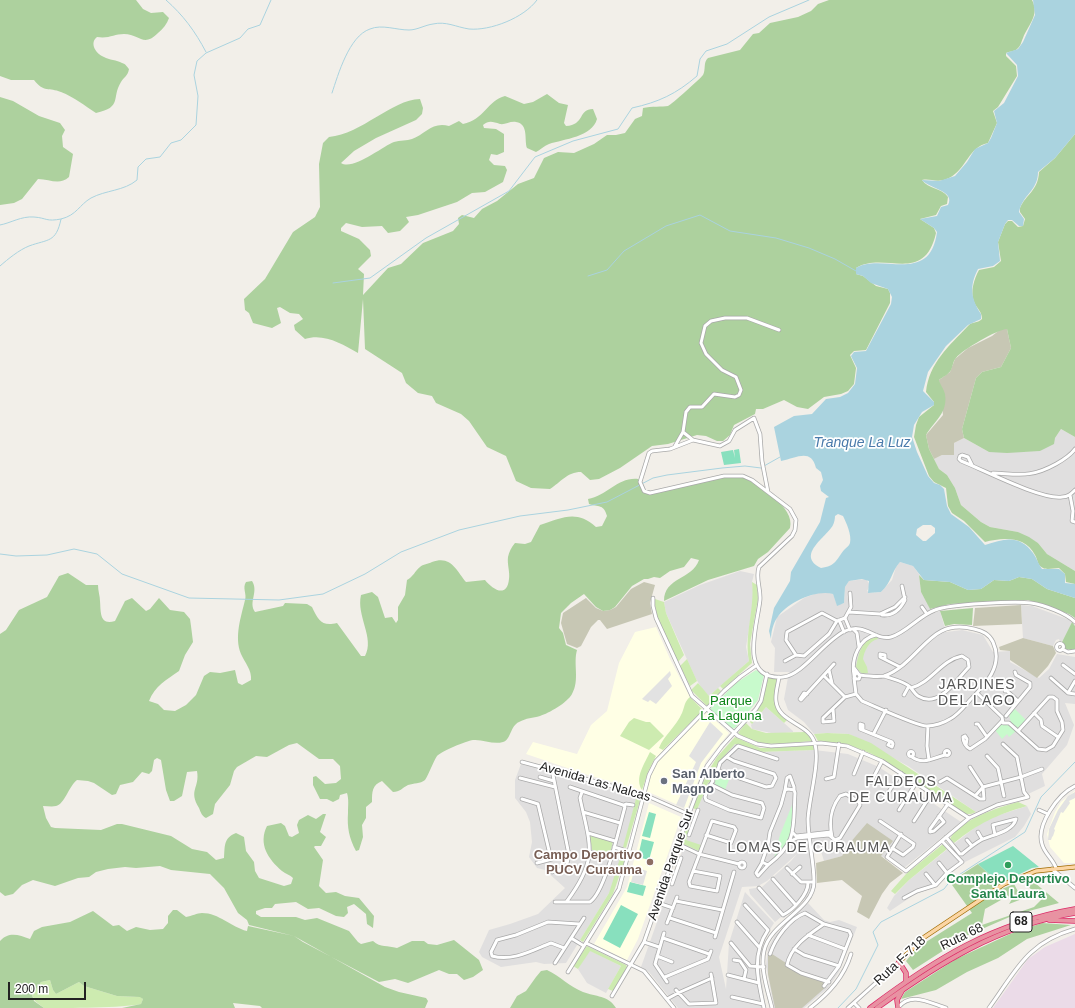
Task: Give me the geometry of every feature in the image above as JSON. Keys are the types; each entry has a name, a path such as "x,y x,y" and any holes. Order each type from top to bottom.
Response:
{"highway":[{"name":"Ruta 68","path":"870,1008 905,982 957,949 999,930 1033,918 1075,909"},
{"name":"Ruta 68","path":"877,1008 938,965 966,950 1007,931 1039,921 1075,913"},
{"path":"1039,921 1075,921"},
{"path":"899,962 906,973 905,982"},
{"path":"906,973 917,974"},
{"path":"898,1008 898,998 903,989"}],"main road":[{"name":"Ruta F-718","path":"899,962 923,938 1004,884 1026,874 1056,868 1075,868"}],"street":[{"path":"674,447 683,432 686,412 690,407 702,407 714,394 734,397 739,395 741,390 736,378 722,370 706,354 701,343 705,326 711,321 725,318 747,318 779,330"},
{"path":"683,432 693,440 720,446 729,441 735,430 754,418 760,434 765,484 768,493"},
{"path":"693,440 665,450 652,451 649,453 640,482 644,491 650,493 683,484 734,475 748,478 793,512 796,520 796,526 792,536 759,567 757,573 760,598 752,644 757,665 767,674 779,677 789,676 798,672 816,653 844,632 852,629 861,628 887,637 894,636 927,614 947,607 1026,602 1036,604 1065,615 1075,622"},
{"path":"992,473 1038,473 1062,460 1075,448"},
{"path":"972,465 1030,490 1060,498 1070,495 1075,490"},
{"path":"1070,495 1074,511 1071,516 1072,521 1075,522"},
{"path":"850,612 880,614 895,607 905,597 902,586"},
{"path":"785,661 796,655 804,656 834,629 838,621 845,618 850,612 852,600 850,593"},
{"path":"654,598 653,606 656,618 688,689 734,734 743,739 763,745 815,743 839,744 863,752 901,772 969,818"},
{"path":"922,607 927,614"},
{"path":"796,655 786,640 787,632 822,613 838,621 844,632"},
{"path":"845,618 852,629 857,633 859,647 854,666 856,694 862,701 886,710 917,725 928,726 948,721 956,716 977,693 993,672 996,659 991,640 982,631 959,626 943,629 930,638 900,667 884,676"},
{"path":"857,633 861,628"},
{"path":"859,647 871,632"},
{"path":"869,636 877,634"},
{"path":"1062,649 1068,652 1075,651"},
{"path":"854,676 884,676 910,687 913,692 926,700 937,699 969,667 969,662 963,656 953,659 921,684 910,687 904,695"},
{"path":"751,669 755,659"},
{"path":"885,659 900,667"},
{"path":"806,694 834,664"},
{"path":"568,972 616,895 629,854 649,775 656,761 735,680 757,665"},
{"path":"1063,665 1075,674"},
{"path":"854,666 859,676 855,690"},
{"path":"751,669 761,670"},
{"path":"829,670 832,683"},
{"name":"Avenida Parque Sur","path":"612,996 644,942 688,814 705,772 711,760 761,701 767,674"},
{"path":"824,676 845,697"},
{"path":"854,676 859,676"},
{"path":"772,1008 764,971 764,950 771,936 808,900 812,894 814,883 809,807 816,759 815,743 810,733 784,715 777,706 776,694 779,677"},
{"path":"1006,716 1030,687 1030,683 1022,678"},
{"path":"1051,678 1068,693 1075,694"},
{"path":"1068,693 1075,681"},
{"path":"977,693 1001,716 1002,721"},
{"path":"1010,693 1018,701"},
{"path":"833,708 834,721 823,722 823,718 833,708 845,697 856,694"},
{"path":"1002,721 1005,724 1009,723 1038,749 1042,750 1053,746 1062,730 1062,722 1057,711 1056,700 1053,697 1048,697 1018,731"},
{"path":"874,733 886,710"},
{"path":"1034,713 1041,720 1042,726 1058,737"},
{"path":"1001,716 1010,718 1009,723"},
{"path":"966,745 970,749 987,737 1002,721"},
{"path":"928,726 927,746 930,759"},
{"path":"863,729 890,742"},
{"path":"982,730 987,737"},
{"path":"826,779 834,777 839,744"},
{"path":"1003,744 1017,757 1024,792 1022,799"},
{"path":"719,771 720,763 738,746 777,760"},
{"path":"854,774 863,752"},
{"path":"912,756 919,761 945,755"},
{"path":"705,772 715,774 719,771 766,787 772,786 776,778 774,774 734,761 726,756"},
{"path":"988,756 997,766 1002,781 1004,796"},
{"path":"871,782 882,761"},
{"name":"Avenida Las Nalcas","path":"522,762 645,795 688,814"},
{"path":"940,782 947,778 980,799 984,799 983,787 970,767"},
{"path":"552,770 569,855 566,868 552,872"},
{"path":"975,796 983,787 1042,770"},
{"path":"705,772 713,779 712,785 708,788 705,797 707,801 730,810 761,818 764,808 762,803 732,795 712,785"},
{"path":"884,799 901,772"},
{"path":"790,776 794,790 793,833 790,841 781,855 768,865 758,876 756,873 768,845 770,832 781,805 787,778 790,776"},
{"path":"540,777 554,781"},
{"path":"520,778 555,787"},
{"path":"899,810 916,783"},
{"path":"1056,868 1044,849 1041,839 1042,828 1048,814 1060,796 1075,786"},
{"path":"570,788 624,806 626,804 633,805"},
{"path":"784,790 794,790"},
{"path":"567,901 585,875 589,862 590,852 588,833 580,798 582,792"},
{"path":"901,834 887,857 906,871 969,818 997,806 1028,797 1024,792"},
{"path":"914,821 932,793"},
{"path":"822,835 832,837 837,840 844,833 859,807 859,802 846,794 840,796 832,810 832,837"},
{"path":"522,799 538,804 550,858 552,859"},
{"path":"929,831 948,804"},
{"path":"555,902 591,902 603,883 613,851 624,806"},
{"path":"689,835 698,811 691,809"},
{"path":"1039,810 1048,814"},
{"path":"583,812 620,823"},
{"path":"929,831 944,822 939,816"},
{"path":"946,838 960,854 982,840 995,835 1013,825 1016,819 993,825 995,835"},
{"path":"693,871 720,876 717,891 690,886 689,882 706,835 712,821 734,827 736,830 731,843 706,835"},
{"path":"880,821 913,842 913,847 903,855 892,848"},
{"path":"1005,821 1008,828"},
{"path":"685,825 692,827"},
{"path":"929,831 934,836"},
{"path":"790,841 831,832"},
{"path":"978,832 982,840"},
{"path":"588,833 615,841"},
{"path":"793,833 796,836 803,837"},
{"path":"967,840 972,846"},
{"path":"904,898 917,891 935,885 947,873 962,862 942,841"},
{"path":"678,844 699,854 739,864"},
{"path":"614,847 629,854"},
{"path":"613,851 629,854"},
{"path":"590,852 611,857"},
{"path":"537,862 569,855"},
{"path":"672,884 681,858"},
{"path":"672,861 679,863"},
{"path":"762,862 768,865"},
{"path":"939,863 947,873"},
{"path":"792,874 800,867"},
{"path":"787,868 801,882 808,884 814,883"},
{"path":"1051,869 1075,888"},
{"path":"715,937 734,872"},
{"path":"926,874 935,885"},
{"path":"666,877 673,880"},
{"path":"773,879 795,904"},
{"path":"759,888 781,915 785,915 806,893 808,884"},
{"path":"913,886 917,891"},
{"path":"668,923 676,899 722,910"},
{"path":"658,903 673,908"},
{"path":"732,997 763,1006 756,968 759,947 768,930 745,905"},
{"path":"770,954 776,939 802,914 808,915 824,924 850,932 839,966 829,982 824,986"},
{"path":"555,963 578,924 584,918"},
{"path":"670,918 716,933"},
{"path":"564,948 551,942 522,955 506,959 492,956 491,952 497,940 516,935 546,922 578,924"},
{"path":"737,922 759,947"},
{"path":"824,924 808,935 794,949 787,965 801,973 829,982"},
{"path":"989,1008 1024,958 1047,941 1075,929"},
{"path":"664,932 655,964 667,982"},
{"path":"808,935 845,949"},
{"path":"571,938 644,971 674,1008"},
{"path":"663,938 710,953 708,961 665,977"},
{"path":"644,942 659,947"},
{"path":"731,943 750,966 756,968 764,967"},
{"path":"794,949 804,955 839,966"},
{"path":"810,1008 835,984 846,968 851,954"},
{"path":"657,956 672,962"},
{"path":"734,960 740,961 746,970 744,980"},
{"name":"Ruta F-718","path":"848,1008 899,962"},
{"path":"757,973 764,971"},
{"path":"677,991 689,1004 716,1003 711,974"},
{"path":"728,975 759,983"},
{"path":"667,1000 677,991 712,978"},
{"path":"898,1008 906,1001 916,999 946,1008"},
{"path":"854,1003 859,1008"}],"shaded area":[{"path":"1001,329 1007,329 1011,348 1001,367 982,372 976,378 962,429 964,438 954,443 954,455 942,455 934,459 929,449 926,435 943,415 939,380 950,372 955,359 968,348 992,336"},
{"path":"1061,429 1075,437 1075,571 1047,554 1038,543 1018,532 990,527 981,522 961,505 955,488 947,475 939,469 934,459 942,455 954,455 954,443 964,438 989,452 1040,451 1055,438"},
{"path":"900,562 913,566 919,574 921,592 933,613 940,611 946,632 962,630 983,635 993,652 1010,651 1010,662 1039,678 1049,669 1057,654 1075,657 1075,704 1065,703 1074,725 1067,745 1042,774 1045,786 1026,795 976,812 908,766 849,734 814,734 804,722 788,710 784,699 789,672 774,672 775,648 771,642 777,617 804,598 822,591 833,594 837,605 844,603 845,587 849,581 866,579 870,585 867,591 871,593 881,592 892,580 896,567"},
{"path":"740,571 754,574 752,582 754,597 746,647 749,661 709,696 702,689 695,677 666,613 664,602 700,585"},
{"path":"644,582 655,585 650,603 652,614 607,629 600,620 598,620 591,627 581,646 577,648 567,644 561,623 563,613 586,598 596,608 603,611 610,610 616,607 631,589"},
{"path":"1021,605 1032,606 1070,620 1072,622 1063,640 1060,642 1059,639 1056,640 1053,646 1023,638"},
{"path":"1021,605 1022,624 973,626 975,608"},
{"path":"656,627 670,659 690,697 729,733 706,761 687,809 653,794 588,775 526,754 533,742 577,754 591,725 607,711 619,663 635,632"},
{"path":"1023,638 1053,646 1056,653 1048,666 1037,678 1010,660 1010,651 1000,650 999,647"},
{"path":"670,671 671,675 668,679 672,686 656,704 650,700 648,702 642,699"},
{"path":"766,707 793,732 776,734 752,729 751,725"},
{"path":"710,722 723,734 701,763 684,808 676,805 696,762 689,756"},
{"path":"735,744 759,752 814,750 848,754 879,767 961,822 904,868 881,856 849,844 842,856 824,861 820,848 810,849 812,886 806,898 784,918 781,917 775,922 750,894 749,889 762,887 797,854 767,881 758,886 742,887 719,957 726,989 729,943 745,892 774,923 764,939 759,962 766,1008 678,1008 649,972 641,967 688,835 690,836 703,794 708,783 711,782 714,772 717,770 718,763"},
{"path":"521,764 637,796 615,881 566,963 544,964 536,962 501,967 482,957 479,952 489,930 538,914 565,888 545,870 537,868 529,857 532,842 530,822 526,812 515,798 515,780"},
{"path":"1075,791 1075,863 1064,863 1050,847 1047,834 1055,812 1061,802"},
{"path":"1075,792 1075,798 1069,801 1070,803 1063,813 1061,812 1054,829 1053,836 1051,840 1048,840 1049,829 1058,810 1068,796"},
{"name":"Campo Deportivo PUCV Curauma","path":"649,803 681,817 638,939 627,960 594,944 627,887"},
{"path":"1027,806 1031,814 1015,837 963,863 937,886 914,895 890,911 887,908 894,896 909,880 979,824 990,818"},
{"path":"867,823 893,841 881,856 903,873 890,883 882,894 869,919 857,912 862,896 842,880 817,883 816,863 842,856 849,844"},
{"path":"635,867 647,871 643,885 631,882"},
{"path":"808,903 824,920 830,922 839,920 857,927 839,972 828,988 804,1008 774,1008 766,965 768,948 775,935"},
{"path":"1075,934 1075,1008 993,1008 1028,959 1045,947"},
{"path":"589,950 621,966 606,993 587,983 578,969"},
{"path":"768,954 772,954 804,976 823,982 826,987 802,1008 775,1008 768,974"}],"green space":[{"path":"0,0 136,0 143,9 151,13 163,12 169,18 162,30 149,39 145,40 124,34 97,37 95,39 94,48 101,56 123,63 129,69 118,88 113,105 104,111 96,113 66,94 41,87 34,80 11,80 0,76"},
{"path":"829,0 1032,0 1035,10 1032,20 1019,47 1014,51 1006,53 1006,56 1016,66 1017,76 998,107 993,111 997,123 988,143 981,145 976,149 960,169 949,178 941,181 922,180 948,197 947,204 941,206 936,215 920,219 934,228 936,233 930,249 922,258 913,263 902,264 879,262 856,268 856,274 863,276 876,286 888,289 890,293 890,303 866,350 854,351 850,355 856,368 854,384 848,391 841,394 824,397 808,409 797,407 784,400 763,409 756,409 755,414 734,425 730,435 723,441 717,441 706,436 697,435 668,444 652,446 620,468 599,479 590,480 581,472 576,472 550,489 531,488 516,481 506,456 487,447 469,421 461,414 436,403 432,396 418,393 406,383 402,373 365,349 363,299 358,353 326,338 319,337 305,339 295,330 294,325 303,319 299,314 290,313 280,307 277,308 281,323 272,328 253,323 249,313 245,310 244,299 265,279 293,232 315,217 320,207 319,164 323,143 329,137 341,135 353,130 398,105 420,99 423,108 422,114 416,120 376,138 354,151 341,163 346,165 353,164 389,144 412,139 438,125 449,126 459,121 463,124 470,122 499,98 505,96 524,104 533,102 547,94 559,103 568,105 564,123 566,126 576,123 588,110 593,109 597,119 590,130 584,134 549,144 536,152 527,148 524,129 520,123 514,122 502,124 487,122 483,125 484,128 496,129 504,134 504,152 497,155 491,154 489,160 494,165 505,166 507,170 503,182 485,192 472,193 457,202 418,215 406,217 409,222 400,231 388,233 382,226 362,227 346,223 341,228 341,231 359,239 370,250 371,256 358,269 364,274 363,295 388,268 401,264 423,243 453,231 459,224 458,218 462,215 474,218 482,209 497,201 518,184 534,178 544,158 558,152 574,153 594,144 607,135 625,133 635,119 642,116 643,108 668,106 692,86 703,75 706,60 708,58 740,50 753,34 759,33 770,23 798,17 811,11 818,4"},
{"path":"0,97 13,101 39,116 60,123 65,130 62,136 63,147 73,154 69,177 65,180 58,182 38,179 22,199 14,203 0,205"},
{"path":"1075,134 1075,437 1061,429 1055,438 1054,444 1040,451 1007,453 989,452 964,438 962,429 976,378 982,372 1001,367 1011,348 1007,329 988,336 972,345 955,359 950,371 939,380 945,394 945,406 940,416 926,435 929,449 939,469 947,475 955,488 961,505 981,522 990,527 1018,532 1038,543 1047,554 1075,571 1075,584 1066,582 1065,574 1059,568 1046,569 1041,567 1031,549 1025,544 1019,541 1005,539 985,542 964,521 952,513 948,506 946,488 934,482 929,476 914,437 919,417 934,405 934,402 926,392 931,372 947,348 970,324 978,322 982,319 972,294 974,281 979,270 994,267 1001,261 998,242 1005,224 1008,221 1012,221 1018,227 1023,226 1025,219 1020,212 1020,208 1022,203 1034,188 1039,172 1055,158"},
{"path":"739,449 741,463 724,465 721,452 733,450 735,458 734,450"},
{"path":"740,476 764,490 781,504 787,512 790,520 790,528 768,552 758,559 754,566 708,580 664,601 665,593 668,587 691,571 699,560 691,558 684,567 670,571 660,578 654,577 644,579 632,586 615,607 610,610 603,611 596,607 584,594 571,603 561,613 559,628 563,633 566,645 577,650 576,683 570,697 548,713 516,724 506,741 496,743 473,740 460,744 444,752 437,756 425,780 421,782 408,785 395,792 393,792 382,781 376,785 373,789 372,802 366,807 366,818 362,825 363,837 359,850 356,851 349,832 347,793 340,795 339,799 333,802 327,799 320,799 313,785 313,777 316,776 325,784 336,783 341,779 340,766 333,759 319,759 297,743 289,745 267,757 256,756 237,767 234,771 230,785 215,804 213,814 206,818 201,813 194,797 197,771 187,772 182,796 174,801 170,801 166,790 161,760 157,758 154,760 152,771 149,774 142,772 133,782 120,785 116,794 112,795 94,783 77,780 71,786 59,805 43,806 46,818 51,827 101,830 117,824 122,824 171,836 192,849 207,852 216,860 224,858 227,840 236,833 244,837 246,851 254,862 255,871 259,878 284,886 291,884 293,878 282,871 272,861 266,851 264,845 264,833 267,826 281,823 285,826 289,836 292,837 299,833 297,825 299,820 308,815 316,819 323,814 326,814 320,832 326,837 321,846 314,847 323,860 319,886 326,893 336,892 345,896 359,898 374,916 373,928 367,924 366,914 354,904 347,907 348,913 344,917 336,916 319,908 308,909 296,902 275,904 272,908 265,908 256,911 256,914 261,917 296,917 305,920 317,918 349,931 361,944 373,941 381,946 397,948 412,941 424,941 428,944 437,945 454,940 479,960 483,970 473,977 464,980 457,974 449,974 439,970 408,983 395,979 379,982 294,936 249,925 247,920 238,913 224,888 210,874 171,870 160,866 136,868 125,867 96,872 89,877 78,878 55,886 33,880 22,885 13,894 5,896 0,892 0,634 6,630 19,610 47,597 59,576 68,573 86,585 98,585 101,613 103,620 106,621 115,621 125,601 132,598 146,611 150,609 159,598 170,610 184,612 190,619 193,642 185,655 179,671 165,680 154,691 149,701 158,704 164,710 175,711 186,705 196,695 204,676 210,672 220,673 235,670 238,683 242,685 251,680 248,667 241,654 238,641 239,627 245,598 244,586 246,582 252,581 254,585 253,608 255,612 283,606 285,603 307,604 312,607 316,616 324,623 337,623 361,656 365,656 368,642 361,611 361,595 372,592 378,597 385,618 392,617 396,623 398,620 398,607 405,595 407,580 423,565 444,560 456,569 466,582 485,580 495,589 502,590 508,585 508,557 510,550 515,543 525,544 531,542 540,525 562,518 582,518 589,521 596,527 602,526 607,516 606,512 600,507 589,504 588,499 601,494 624,481 638,479 643,488 648,492 723,477"},
{"path":"919,575 924,580 950,582 968,590 981,589 994,580 1009,581 1019,577 1032,579 1047,589 1075,598 1075,618 1069,614 1028,600 950,604 930,609 921,592"},
{"path":"752,582 757,585 758,599 750,644 752,663 723,689 720,686 749,661 748,641 753,592"},
{"path":"655,599 664,602 666,613 684,655 678,662 659,622"},
{"path":"973,608 972,625 954,624 945,626 940,611"},
{"path":"1072,622 1075,626 1075,649 1071,650 1065,649 1062,642"},
{"path":"877,636 878,639 870,644 864,653 863,659 868,673 862,674 856,667 860,652 867,641"},
{"path":"687,659 697,681 690,686 680,666"},
{"name":"Parque La Laguna","path":"756,670 764,675 758,700 735,728 731,729 710,709 736,683"},
{"path":"768,676 777,679 775,697 777,705 788,719 784,723 766,707 752,724 748,720 763,700"},
{"path":"698,683 709,696 718,688 721,691 707,706 691,690"},
{"path":"690,697 703,710 663,750 659,748 661,743 677,723 686,702"},
{"path":"1014,708 1026,720 1018,728 1011,723 1009,714"},
{"path":"634,718 650,722 664,736 649,750 620,736 629,722"},
{"path":"746,723 752,729 766,733 806,732 813,741 774,744 755,742 738,733"},
{"path":"1001,723 1008,725 1016,731 1009,737 1007,734 1002,739 995,730"},
{"path":"814,734 849,734 871,743 976,812 966,814 872,754 847,744 818,741"},
{"path":"735,737 760,748 813,745 814,750 759,752 735,744 718,763 716,772 709,770 717,757"},
{"path":"650,752 656,756 648,772 642,790 639,781 640,776"},
{"path":"721,773 730,777 725,790 715,785 714,777"},
{"path":"705,778 711,778 711,781 708,783 697,810 693,808"},
{"path":"637,795 641,797 626,848 623,847"},
{"path":"1018,802 1027,806 988,820 954,843 950,839 955,832 970,820 1001,807"},
{"path":"792,805 791,834 786,845 774,858 780,835"},
{"path":"649,812 656,814 650,838 642,836"},
{"path":"687,826 690,828 686,840 701,845 699,851 681,843"},
{"path":"592,835 613,841 610,854 592,850 590,836"},
{"path":"642,839 654,842 649,860 638,857"},
{"path":"943,844 947,849 909,880 895,894 891,891 906,874"},
{"name":"Complejo Deportivo Santa Laura","path":"1013,846 1039,867 1032,868 1000,884 978,864"},
{"path":"621,855 626,857 613,894 583,942 580,940 609,893"},
{"path":"978,864 1000,884 1002,889 1014,884 1022,899 1009,904 1012,899 1008,896 985,909 982,925 1034,907 1042,899 1023,882 1029,878 1059,903 1014,915 966,936 913,970 906,961 918,947 972,913 950,882"},
{"path":"630,882 646,886 643,896 627,892"},
{"path":"621,905 638,914 620,948 603,939"},
{"path":"173,910 177,910 186,917 198,913 214,915 247,931 248,926 294,936 385,987 399,992 426,998 428,1001 425,1008 262,1008 260,1006 233,1003 235,1008 122,1008 141,1004 143,999 140,997 117,996 84,986 79,982 56,994 50,980 41,982 32,995 34,1001 44,1008 0,1008 0,941 3,938 14,935 30,939 34,931 42,927 70,922 93,911 113,926 119,925 127,931 136,927 150,930 163,929 168,923 168,916"},
{"path":"1042,923 1071,925 1027,939 998,958 967,972 936,990 901,999 905,992 956,959 1010,934"},
{"path":"587,946 626,965 627,967 613,991 608,989 621,966 590,951 578,969 573,966"},
{"path":"547,970 578,990 609,1001 616,1008 510,1008 517,996 526,991 541,971"},
{"path":"50,980 56,994 79,982 84,986 117,996 141,997 143,999 141,1004 122,1006 94,1008 44,1008 35,1001 32,995 41,982"}],"water":[{"name":"Tranque La Luz","path":"1033,0 1075,0 1075,134 1055,158 1038,172 1034,187 1020,208 1019,212 1024,219 1023,226 1019,226 1012,220 1008,220 1005,224 998,242 1000,261 993,266 978,269 973,281 972,292 975,303 981,314 981,319 968,325 946,346 928,372 923,391 934,402 934,405 922,412 914,425 912,437 928,476 934,483 940,485 944,489 947,506 951,514 969,527 985,545 999,541 1011,540 1022,543 1028,547 1042,569 1059,569 1065,574 1065,583 1075,584 1075,598 1047,589 1032,579 1019,577 1009,581 994,580 981,589 968,590 950,582 924,580 913,566 900,562 885,588 881,592 868,593 869,581 862,579 849,581 845,587 844,603 837,606 833,594 826,593 810,595 794,602 781,612 777,618 772,628 771,639 769,631 774,608 790,581 791,572 820,522 826,498 829,497 821,491 820,486 823,480 821,472 816,468 811,458 803,456 781,461 774,427 794,416 812,414 826,399 840,397 848,393 855,384 857,368 851,356 854,352 866,351 891,304 892,297 888,289 871,283 863,276 856,274 856,268 866,264 915,263 925,258 933,248 937,232 934,228 920,219 937,216 941,207 948,205 949,200 945,193 922,180 939,181 955,176 967,162 975,149 988,143 997,123 994,111 1004,103 1018,76 1017,65 1006,53 1018,49 1023,42 1035,15","holes":["838,514 843,516 846,522 850,543 833,564 821,568 814,563 811,557 812,552 815,546 830,530 835,516","923,525 931,525 935,528 935,533 926,541 923,541 916,535 917,529"]}],"waterway":[{"path":"166,0 188,24 198,37 206,52"},
{"path":"0,266 25,248 50,239 57,232 61,219 71,215 91,198 132,184 137,180 138,167 146,159 160,157 171,143 181,140 196,125 198,96 194,75 197,61 206,53 240,38 248,29 260,25 271,0"},
{"path":"332,93 341,67 350,48 356,39 370,29 384,27 412,30 438,23 469,29 487,28 515,18 537,0"},
{"path":"333,283 370,278 426,238 509,191 535,157 573,141 618,129 632,108 659,100 682,88 697,76 700,59 706,51 727,44 769,17 809,0"},
{"path":"588,276 607,270 624,251 666,226 700,215 730,231 776,238 809,248 835,259 856,271"},
{"path":"0,225 29,217 38,217 49,220 61,219"},
{"path":"764,466 780,457"},
{"path":"0,554 16,556 47,555 74,549 97,554 122,574 189,598 279,600 323,594 365,574 401,552 459,530 520,516 568,510 607,502 653,478 667,475 745,466 761,468"},
{"path":"838,1008 856,989 878,945 873,932 881,922 944,889 951,880 1025,832 1041,797 1075,762"}],"place":[{"name":"San Alberto Magno","path":"664,781"},
{"name":"Campo Deportivo PUCV Curauma","path":"650,862"},
{"name":"Complejo Deportivo Santa Laura","path":"1008,865"}],"district":[{"name":"JARDINES DEL LAGO","path":"977,694"},
{"name":"FALDEOS DE CURAUMA","path":"901,790"},
{"name":"LOMAS DE CURAUMA","path":"809,848"}]}
